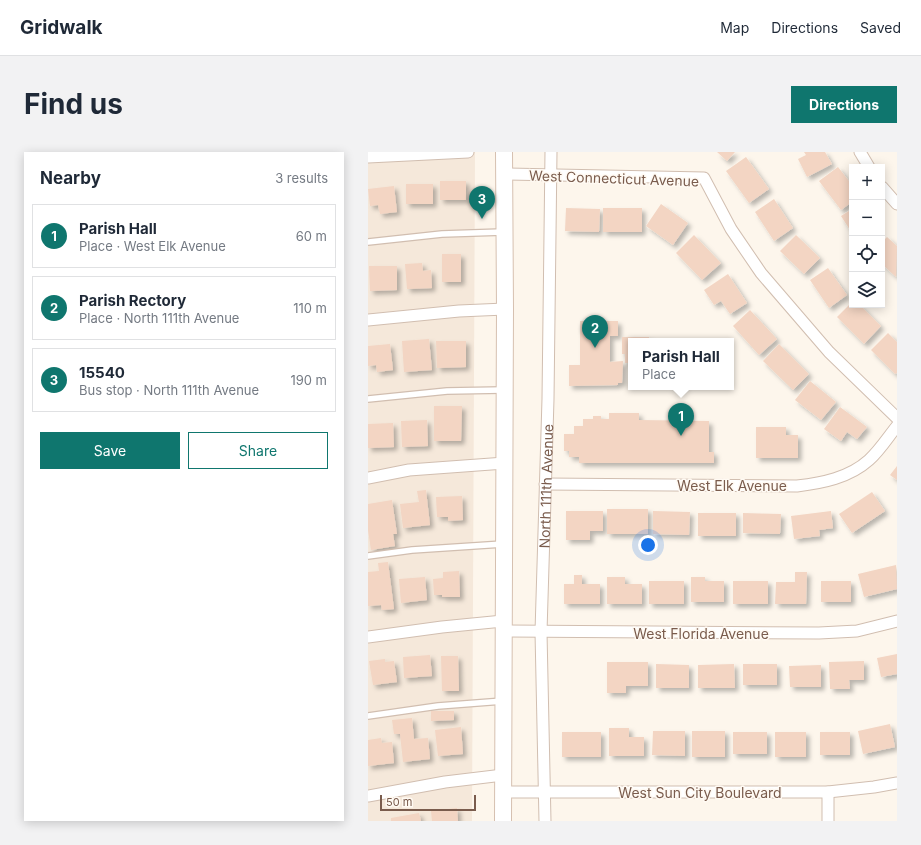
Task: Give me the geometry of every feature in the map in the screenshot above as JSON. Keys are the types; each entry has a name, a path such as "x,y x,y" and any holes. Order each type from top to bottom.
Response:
{"street":[{"path":"368,157 468,152"},
{"path":"503,821 506,309 504,152"},
{"name":"North 111th Avenue","path":"545,821 541,632 548,399 551,152"},
{"path":"860,152 867,164"},
{"name":"West Connecticut Avenue","path":"504,174 704,178 731,229 760,273 829,352 897,418"},
{"path":"885,190 897,204"},
{"path":"368,320 459,311 506,309"},
{"name":"West Elk Avenue","path":"546,484 797,486 824,482 852,472 870,459 897,426"},
{"path":"368,478 409,470 505,462"},
{"name":"West Florida Avenue","path":"368,637 442,627 503,626 541,632 819,633 857,631 897,621"},
{"path":"368,796 445,782 503,775"},
{"name":"West Sun City Boulevard","path":"503,792 828,792 897,783"},
{"path":"828,792 828,821"}],"lane":[{"path":"368,242 442,234 504,232"},
{"path":"368,399 447,391 505,390"},
{"path":"368,556 412,550 504,544"},
{"path":"368,716 438,706 503,701"}],"shaded area":[{"path":"368,152 475,152 472,821 368,821"}],"building":[{"path":"717,152 735,152 727,161"},
{"path":"804,152 825,152 832,164 807,177 798,159 806,155"},
{"path":"746,157 769,189 749,203 726,171"},
{"path":"838,167 849,181 849,204 841,210 819,181"},
{"path":"440,181 466,181 466,200 440,200"},
{"path":"406,184 433,184 433,204 406,204"},
{"path":"394,186 397,212 380,214 378,205 370,206 368,189"},
{"path":"774,199 793,228 774,241 755,212"},
{"path":"661,204 688,223 673,245 646,226"},
{"path":"566,208 600,209 599,232 565,231"},
{"path":"603,208 642,208 642,232 603,232"},
{"path":"849,211 849,228 841,216"},
{"path":"694,235 721,263 702,280 676,253"},
{"path":"796,235 820,258 804,274 780,251"},
{"path":"887,237 897,246 896,277 885,267 885,239"},
{"path":"442,254 461,254 461,282 442,282"},
{"path":"422,263 423,271 431,270 432,288 407,289 405,264"},
{"path":"369,266 397,266 397,290 370,291"},
{"path":"828,268 847,295 829,308 810,280"},
{"path":"728,274 747,303 730,314 721,301 714,305 704,290"},
{"path":"849,305 849,308 863,308 881,326 864,344 837,317"},
{"path":"750,310 777,339 759,355 733,326"},
{"path":"580,321 618,321 618,336 610,336 610,362 623,361 622,383 618,383 618,385 569,386 569,365 580,365"},
{"path":"888,333 897,342 897,373 895,374 871,350"},
{"path":"622,337 649,337 628,338 628,363 625,363 625,354 622,354"},
{"path":"429,339 432,370 404,372 402,341"},
{"path":"436,341 466,341 466,367 437,368"},
{"path":"390,344 393,370 377,372 376,365 368,366 368,346"},
{"path":"779,344 809,374 793,390 763,361"},
{"path":"810,381 836,402 821,420 795,400"},
{"path":"434,406 462,406 461,441 434,441"},
{"path":"840,407 867,427 857,439 847,432 841,441 824,429"},
{"path":"609,413 639,413 639,420 709,421 709,452 714,452 714,463 579,463 579,457 569,457 569,451 564,451 564,434 574,434 574,426 583,426 583,419 593,419 593,416 601,416 601,419 609,419"},
{"path":"427,420 428,446 402,447 401,421"},
{"path":"393,423 394,447 368,448 368,424"},
{"path":"756,427 786,427 786,435 798,435 798,458 756,458"},
{"path":"897,466 897,480 890,475"},
{"path":"426,490 430,525 403,528 400,504 419,502 417,491"},
{"path":"872,492 885,511 852,533 839,514"},
{"path":"462,496 463,520 448,521 448,517 437,517 436,497"},
{"path":"392,500 397,534 393,534 395,546 371,550 368,530 368,504"},
{"path":"607,509 648,509 648,534 607,534"},
{"path":"566,511 603,511 603,531 590,531 590,540 566,540"},
{"path":"653,511 690,512 689,535 653,534"},
{"path":"831,511 833,528 819,530 820,536 794,539 791,516"},
{"path":"698,513 736,513 736,536 698,536"},
{"path":"743,513 781,514 780,534 743,533"},
{"path":"388,562 394,609 382,610 381,605 368,606 368,572 379,571 378,563"},
{"path":"896,565 897,589 864,597 858,574"},
{"path":"459,571 460,597 442,597 442,595 434,595 433,579 443,578 443,572"},
{"path":"795,572 807,572 806,604 775,604 776,582 795,582"},
{"path":"574,575 582,575 582,584 600,584 600,604 564,604 564,584 574,584"},
{"path":"425,577 427,600 401,603 399,579"},
{"path":"607,577 625,577 625,584 642,584 642,604 607,604"},
{"path":"691,577 705,577 705,581 724,581 724,602 691,602"},
{"path":"649,581 684,581 684,604 649,604"},
{"path":"733,581 768,581 768,604 733,604"},
{"path":"821,581 851,581 851,602 821,602"},
{"path":"897,654 897,674 881,677 877,658"},
{"path":"430,655 432,676 404,678 403,657"},
{"path":"441,656 458,656 459,691 442,691"},
{"path":"385,659 385,662 394,661 397,682 373,685 369,661"},
{"path":"864,661 864,680 849,680 850,689 830,689 829,662"},
{"path":"607,662 648,662 648,686 626,686 626,693 607,693"},
{"path":"656,664 689,665 689,688 656,688"},
{"path":"734,664 735,688 698,688 698,665"},
{"path":"743,664 777,664 777,685 743,685"},
{"path":"821,665 821,687 790,687 789,666"},
{"path":"431,711 454,711 454,720 431,721"},
{"path":"412,718 414,739 428,738 430,759 403,762 400,734 394,734 392,720"},
{"path":"890,724 895,747 863,754 858,731"},
{"path":"461,727 463,754 438,756 435,730"},
{"path":"609,728 629,728 629,737 644,737 644,756 609,756"},
{"path":"653,731 685,731 685,756 652,755"},
{"path":"692,731 725,731 725,757 692,757"},
{"path":"562,732 601,732 601,757 562,757"},
{"path":"733,732 767,732 767,754 733,754"},
{"path":"775,732 806,732 806,757 775,757"},
{"path":"820,732 850,732 850,755 820,755"},
{"path":"381,738 382,743 392,742 394,763 368,766 368,740"},
{"path":"457,808 458,821 432,821 431,811"},
{"path":"419,813 421,821 391,821 391,818"}],"place":[{"name":"15540","path":"482,219"},
{"name":"Parish Rectory","path":"595,348"},
{"name":"Parish Hall","path":"681,436"}]}
